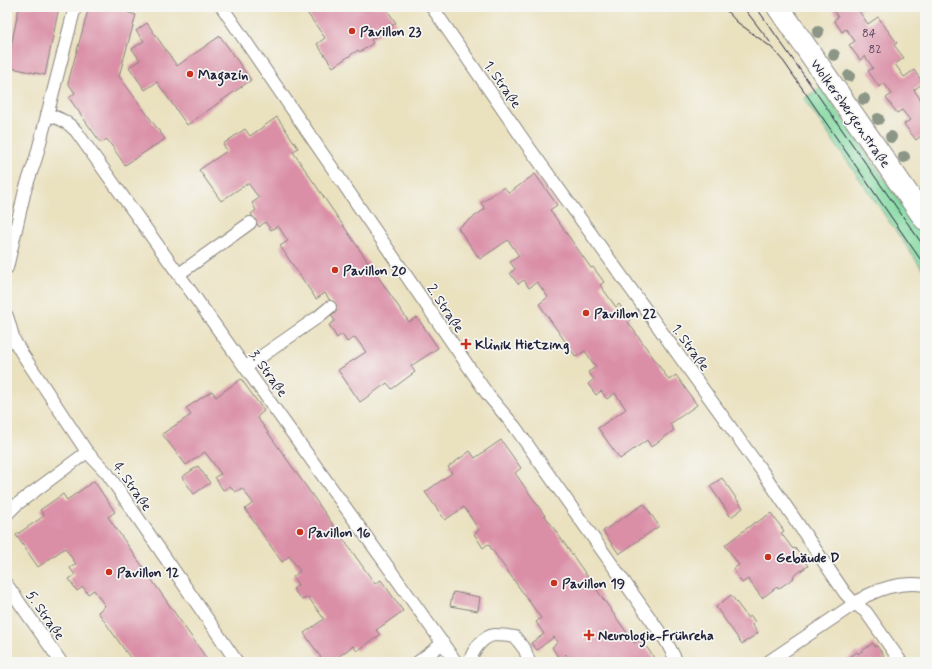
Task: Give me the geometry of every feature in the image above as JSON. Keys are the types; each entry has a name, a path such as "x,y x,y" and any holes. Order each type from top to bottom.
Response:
{"street":[{"name":"Wolkersbergenstraße","path":"778,7 925,219"}],"lane":[{"path":"7,268 25,190 36,158 75,7"},
{"name":"2. Straße","path":"222,7 488,395 519,433 666,641 677,662"},
{"name":"1. Straße","path":"432,7 525,142 762,471 845,593 854,603 866,612 902,662"},
{"name":"3. Straße","path":"47,115 54,116 68,123 76,131 180,274 456,662"},
{"path":"180,274 250,223"},
{"path":"246,367 330,307"},
{"name":"4. Straße","path":"8,322 21,352 87,452 107,474 237,662"},
{"path":"7,514 16,505 87,452"},
{"path":"768,662 854,603 874,592 890,587 908,584 925,585"},
{"name":"5. Straße","path":"7,585 61,662"},
{"path":"469,662 472,654 479,644 494,635 515,637 525,650 529,662"},
{"path":"418,662 443,643"}],"green space":[{"path":"821,87 925,238 925,273 804,99"}],"building":[{"path":"19,7 59,7 45,75 7,67"},
{"path":"89,7 109,7 136,15 119,76 165,139 125,165 107,139 101,143 69,98 75,93 68,83"},
{"name":"Pavillon 23","path":"303,7 385,7 396,23 371,40 373,43 360,52 358,50 333,67 317,44 325,38"},
{"path":"831,7 864,7 859,11 868,24 878,17 897,43 894,45 904,58 895,64 904,77 914,70 923,83 914,90 925,106 925,142 921,136 916,140 904,124 910,120 902,110 897,113 886,98 892,94 884,83 879,87 868,71 873,68 865,56 860,60 849,45 855,41 846,29 842,32 834,20 838,17"},
{"name":"Magazin","path":"147,23 177,66 220,36 251,80 187,125 157,82 145,90 129,67 140,60 132,49 144,41 136,31"},
{"name":"Pavillon 20","path":"277,117 298,148 293,152 409,322 417,317 438,348 411,366 415,372 392,389 387,383 360,402 338,370 366,352 355,337 347,342 342,334 337,338 329,325 335,321 331,315 337,311 325,293 316,299 280,246 288,241 278,226 271,230 265,222 259,227 251,214 256,210 252,203 259,198 248,183 221,201 199,170 227,151 223,144 245,129 250,136"},
{"name":"Pavillon 22","path":"535,174 557,205 550,210 591,268 593,267 604,282 600,285 616,307 619,304 630,320 628,322 669,380 676,375 697,405 670,424 674,430 651,447 647,440 620,459 598,428 626,409 615,393 607,399 601,391 596,395 588,384 594,379 588,372 596,367 585,351 576,357 539,304 548,297 537,282 529,288 524,280 518,284 510,273 515,269 510,262 519,256 508,240 480,259 458,228 485,209 481,203 504,187 509,193"},
{"name":"Pavillon 16","path":"241,379 264,411 257,417 375,584 381,580 403,611 376,630 380,635 357,651 353,646 331,662 324,662 304,633 324,619 308,597 302,600 293,589 298,585 293,577 300,571 289,556 282,562 245,509 253,503 242,488 235,492 230,486 223,490 215,477 221,474 205,452 186,465 162,434 191,415 186,408 212,391 216,397"},
{"name":"Pavillon 19","path":"501,440 521,468 515,473 634,643 641,639 657,662 571,662 566,654 560,660 552,647 558,642 554,637 537,650 531,643 544,634 536,622 541,618 488,544 483,548 474,534 479,530 464,507 445,520 425,492 452,473 448,467 470,451 475,458"},
{"path":"198,466 210,483 194,494 182,477"},
{"path":"722,478 743,508 731,517 710,486"},
{"name":"Pavillon 12","path":"94,481 115,512 108,517 209,662 144,662 142,659 137,662 133,662 98,612 105,606 94,590 88,594 83,587 77,591 69,579 75,575 70,568 76,564 65,548 38,567 16,535 44,516 40,510 63,494 67,500"},
{"path":"644,504 659,526 619,554 603,531"},
{"name":"Gebäude D","path":"771,513 784,531 781,533 793,549 795,548 808,566 793,576 794,578 778,589 777,587 762,598 748,579 742,583 733,569 739,565 725,545 755,522 756,523"},
{"path":"453,592 480,597 478,611 450,606"},
{"path":"731,595 748,618 751,616 755,622 752,625 758,633 742,644 716,607"},
{"path":"873,643 884,656 885,661 843,662 857,652 858,654"}],"tram line":[{"path":"723,7 737,22 771,47 784,62 925,266"},
{"path":"743,7 770,42"},
{"path":"756,7 925,248"}],"place":[{"name":"Pavillon 23","path":"352,31"},
{"name":"Magazin","path":"190,74"},
{"name":"Pavillon 20","path":"335,270"},
{"name":"Pavillon 22","path":"586,313"},
{"name":"Klinik Hietzing","path":"466,344"},
{"name":"Pavillon 16","path":"300,532"},
{"name":"Gebäude D","path":"768,557"},
{"name":"Pavillon 12","path":"109,572"},
{"name":"Pavillon 19","path":"554,583"},
{"name":"Neurologie-Frühreha","path":"589,635"}]}
